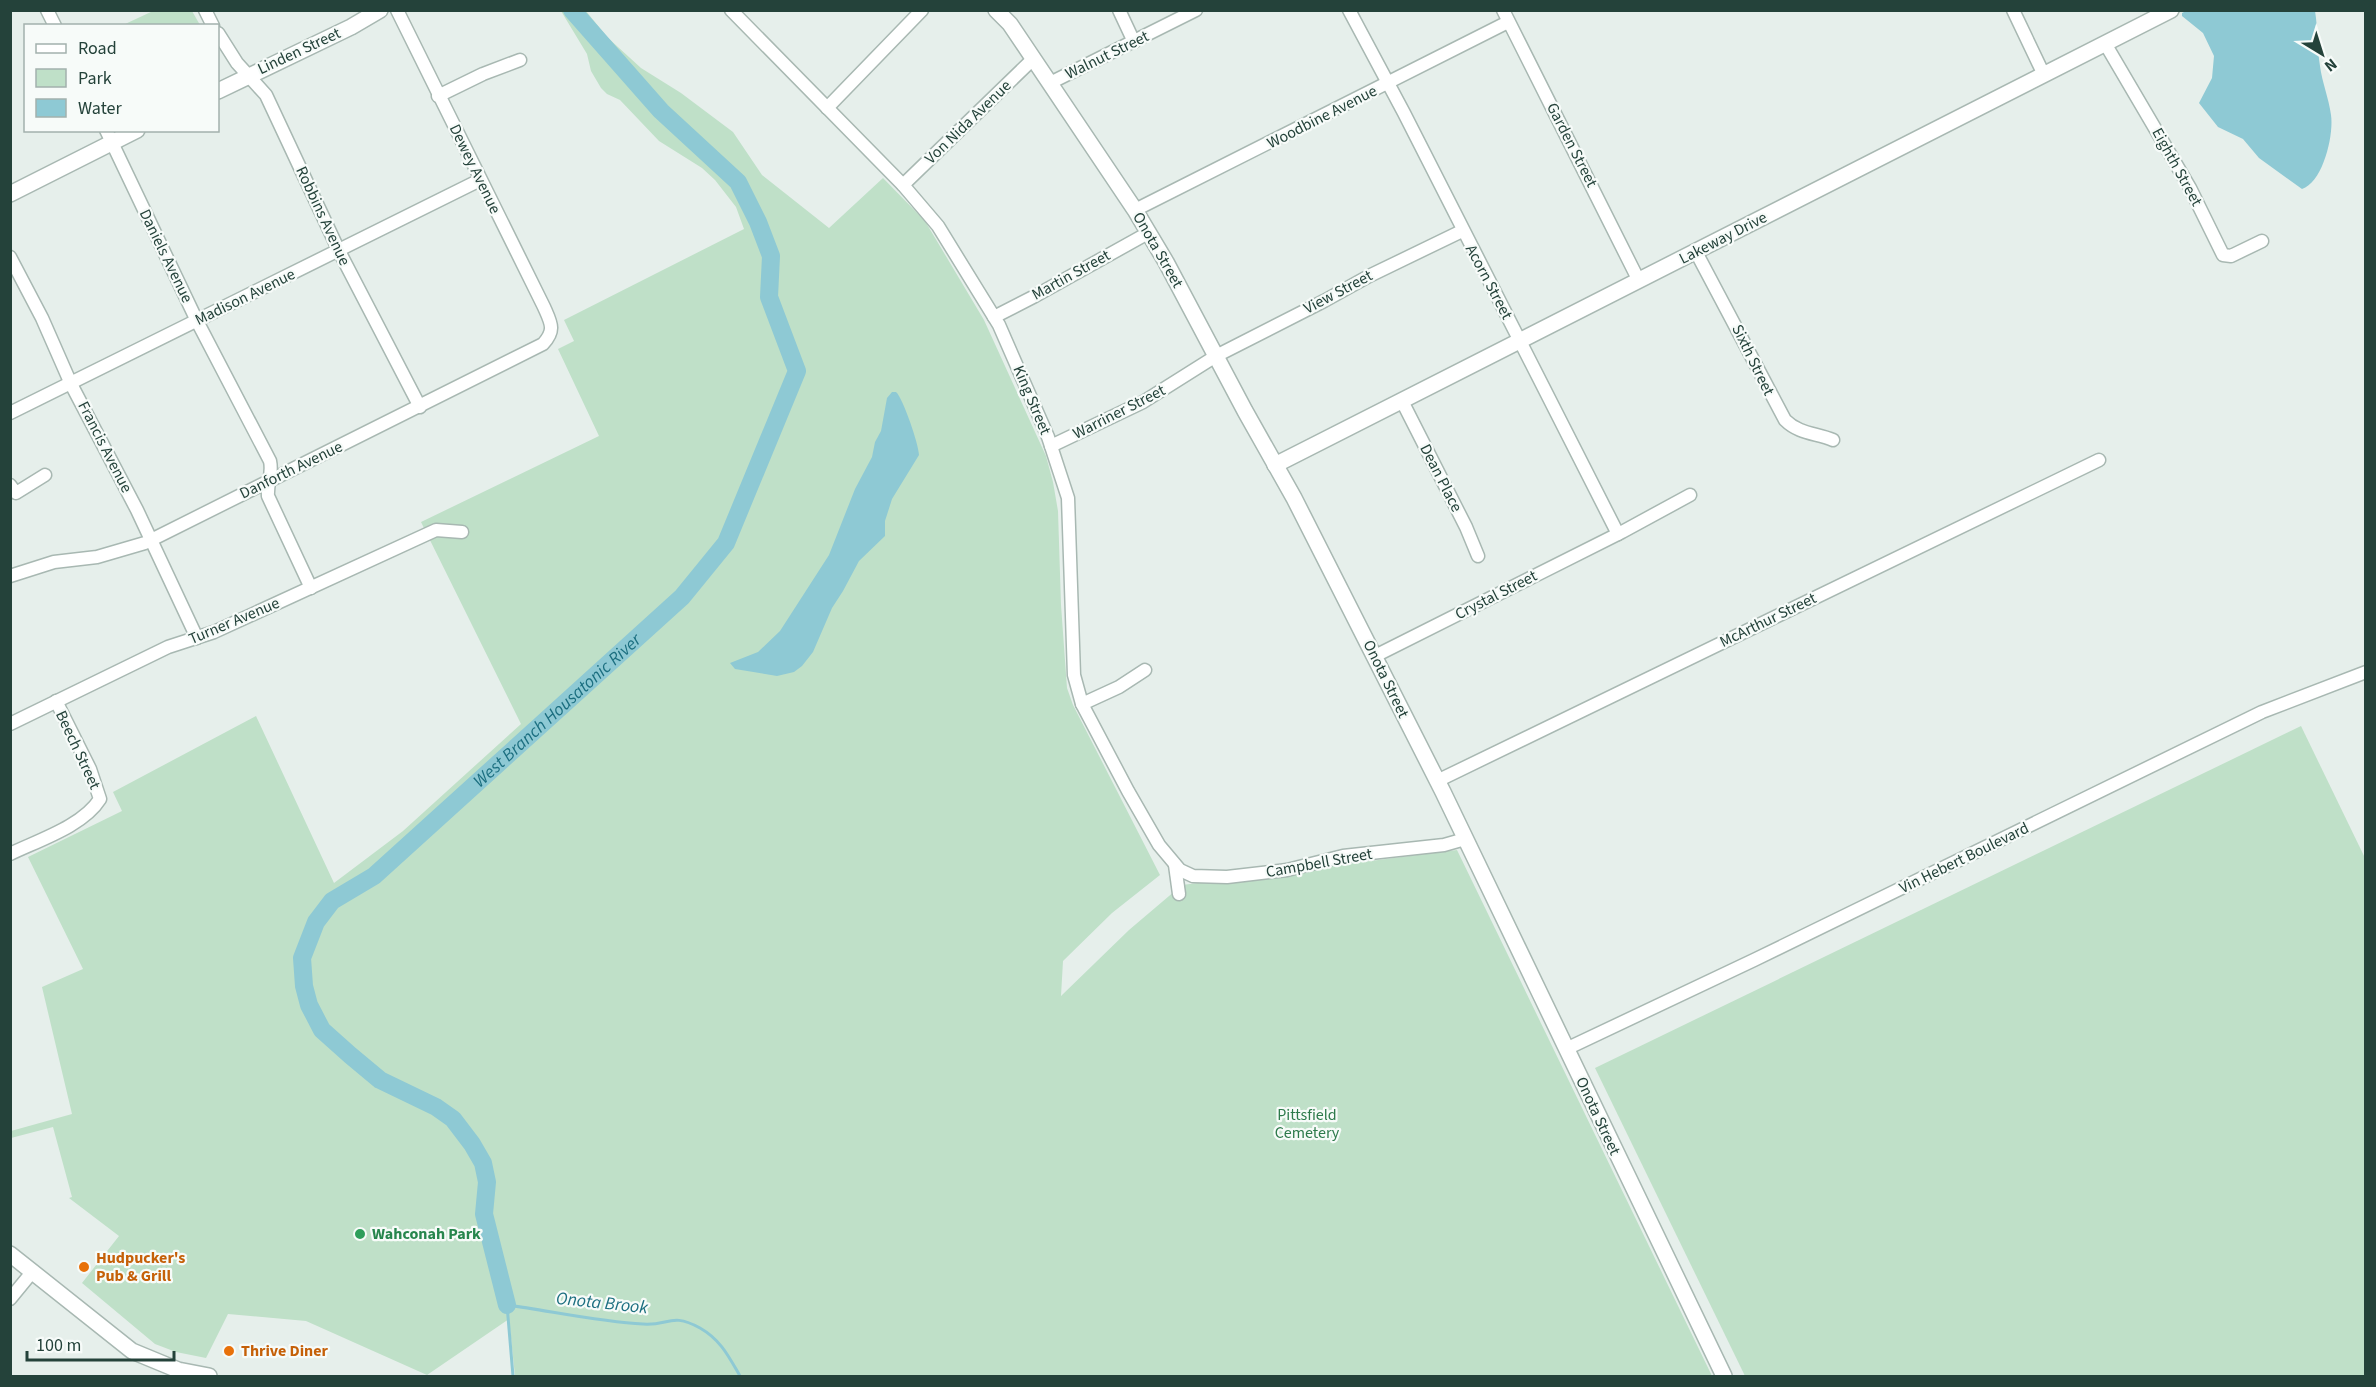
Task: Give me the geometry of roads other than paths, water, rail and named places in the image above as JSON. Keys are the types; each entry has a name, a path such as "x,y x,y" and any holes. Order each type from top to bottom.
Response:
{"street":[{"path":"47,10 54,24"},
{"path":"205,10 212,24"},
{"name":"Linden Street","path":"219,90 351,27 380,10"},
{"name":"Dewey Avenue","path":"398,10 438,96 544,307 552,328"},
{"name":"King Street","path":"731,10 903,185 938,226 994,317 1023,377 1051,446 1068,498 1074,675 1082,704 1133,800 1159,845 1175,865"},
{"path":"826,108 922,10"},
{"name":"Onota Street","path":"996,10 1010,24 1135,210 1275,465 1375,656 1437,781 1724,1377"},
{"path":"1119,10 1134,42"},
{"name":"Walnut Street","path":"1050,83 1197,10"},
{"name":"Acorn Street","path":"1349,10 1617,534"},
{"path":"2013,10 2044,75"},
{"name":"Lakeway Drive","path":"1275,465 2171,10"},
{"name":"Woodbine Avenue","path":"1135,210 1388,83 1505,16"},
{"name":"Garden Street","path":"1505,16 1639,281"},
{"name":"Robbins Avenue","path":"219,34 247,76 266,95 339,251 420,407"},
{"name":"Eighth Street","path":"2106,45 2190,188 2223,255 2232,256 2262,241"},
{"name":"Von Nida Avenue","path":"903,185 1033,58"},
{"path":"438,96 483,74 520,60"},
{"path":"10,194 109,137 129,132"},
{"name":"Daniels Avenue","path":"109,137 197,321 270,461 272,478 267,488 268,496 311,588"},
{"name":"Madison Avenue","path":"10,413 480,180"},
{"name":"View Street","path":"1215,356 1369,276 1462,231"},
{"name":"Martin Street","path":"994,317 1148,233"},
{"name":"Sixth Street","path":"1696,252 1776,408 1785,420 1802,432 1820,434 1833,440"},
{"name":"Francis Avenue","path":"10,257 42,318 71,384 91,420 197,638"},
{"name":"Danforth Avenue","path":"10,576 54,562 97,557 150,540 543,344 550,337 552,328"},
{"name":"Warriner Street","path":"1051,446 1143,402 1215,356"},
{"name":"Dean Place","path":"1402,401 1466,527 1478,556"},
{"name":"McArthur Street","path":"1437,781 2099,460"},
{"path":"10,486 16,493 45,475"},
{"name":"Crystal Street","path":"1375,656 1690,495"},
{"name":"Turner Avenue","path":"10,724 168,647 197,638 436,530 462,532"},
{"path":"1082,704 1119,687 1145,670"},
{"name":"Vin Hebert Boulevard","path":"1566,1049 1754,960 2262,712 2366,672"},
{"name":"Beech Street","path":"10,854 81,820 94,809 100,799 90,769 56,701"},
{"name":"Campbell Street","path":"1175,865 1193,876 1227,878 1287,870 1344,856 1444,845 1465,839"},
{"path":"1175,865 1179,894"},
{"path":"10,1254 132,1351 177,1373 209,1377"},
{"path":"10,1299 33,1271"}],"water":[{"path":"2186,11 2315,11 2320,66 2330,109 2331,134 2326,157 2316,177 2309,185 2302,189 2259,158 2243,139 2218,127 2199,103 2212,78 2214,56 2203,33 2182,16 2182,13"},
{"path":"892,392 896,392 903,403 914,432 919,455 892,499 885,521 885,536 859,561 832,608 813,652 802,666 794,672 777,676 735,669 730,663 758,652 780,631 829,555 855,489 872,457 875,442 881,431 887,398"}],"waterway":[{"name":"West Branch Housatonic River","path":"507,1305 484,1214 487,1182 483,1163 472,1144 453,1119 436,1107 380,1080 322,1030 309,1005 304,986 302,958 316,922 332,901 374,876 682,597 726,543 797,371 769,297 771,256 758,222 738,182 661,111 572,10"},
{"name":"Onota Brook","path":"513,1376 507,1305 626,1323 652,1324 676,1320 690,1323 714,1338 724,1349 740,1376"}],"place":[{"name":"Wahconah Park","path":"360,1234"},
{"name":"Hudpucker's Pub & Grill","path":"84,1267"},
{"name":"Thrive Diner","path":"229,1351"}],"park label":[{"name":"Pittsfield Cemetery","path":"1307,1124"}]}
